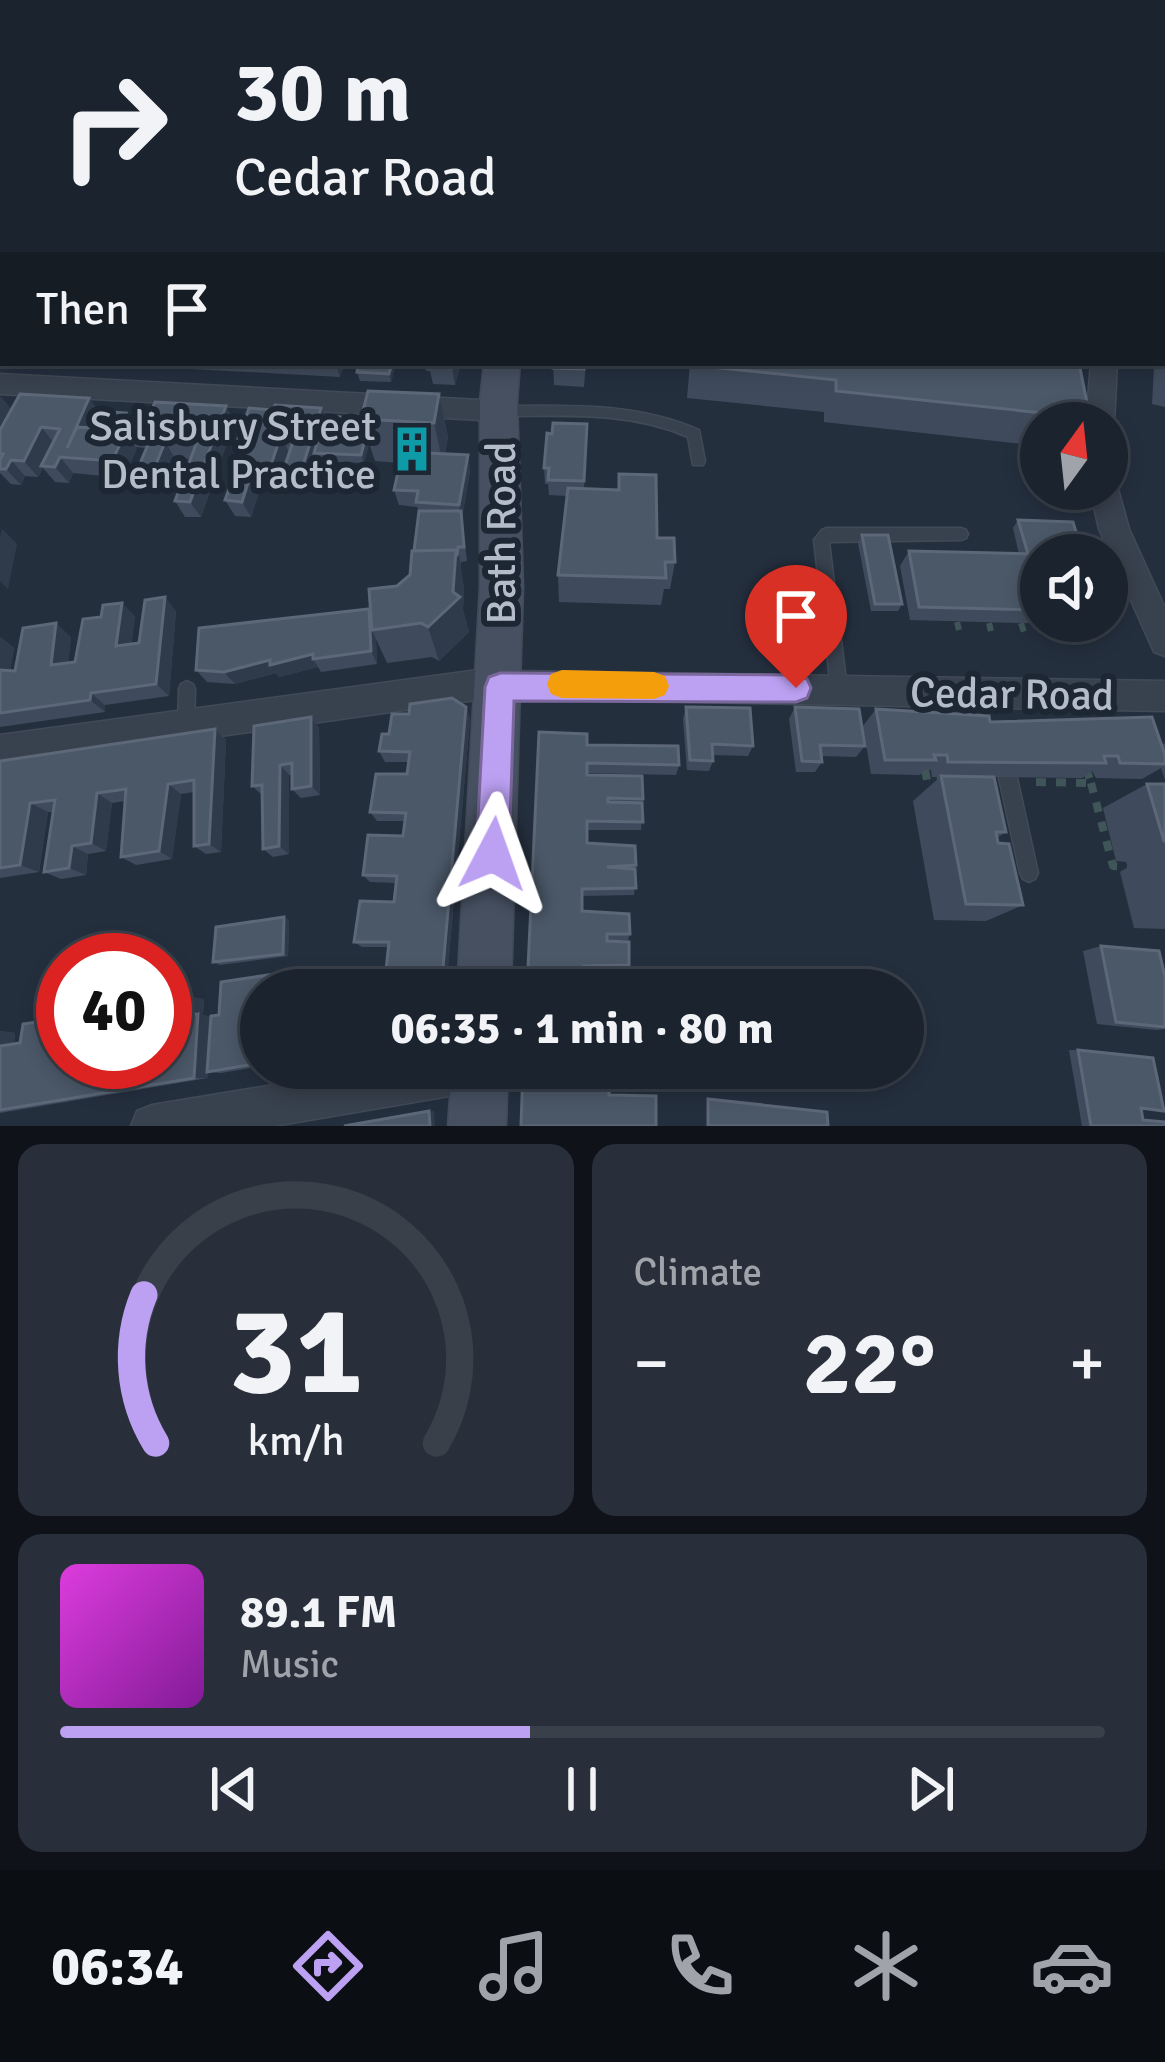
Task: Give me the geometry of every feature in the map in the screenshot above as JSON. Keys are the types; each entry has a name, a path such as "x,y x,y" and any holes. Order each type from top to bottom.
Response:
{"street":[{"name":"Bath Road","path":"485,969 500,684 505,473 499,411 502,366"},
{"path":"1101,402 1104,366"},
{"path":"0,384 499,411"},
{"path":"1109,510 1165,642"},
{"name":"Cedar Road","path":"0,751 500,684 839,689 992,703 1165,696"},
{"path":"152,1126 470,1089"}],"lane":[{"path":"499,411 627,413 666,419 694,434 698,461"},
{"path":"839,689 821,540 827,534 961,534"},
{"path":"771,622 791,643 796,688"},
{"path":"186,725 187,689"},
{"path":"998,734 1029,873"}],"path":[{"path":"925,770 927,780 944,780"},
{"path":"1087,771 1113,866 1128,867"},
{"path":"1009,781 1091,783"}],"building":[{"path":"358,366 391,366 389,374 357,372"},
{"path":"701,366 1080,366 1087,402 1020,402 1020,411 836,391 836,380"},
{"path":"368,391 439,394 434,423 361,419"},
{"path":"20,394 89,398 67,448 77,427 92,428 101,411 126,413 118,432 126,432 112,461 60,457 55,467 41,466 60,429 41,427 24,461 11,460 6,469 0,469 0,430"},
{"path":"155,402 226,406 190,502 175,501 199,436 192,443 165,442 152,474 136,473 152,435 142,434"},
{"path":"275,405 321,408 301,472 283,471 295,436 281,435 271,465 254,464 242,502 225,500 247,440 238,439 249,408 273,410"},
{"path":"140,408 152,409 142,440 130,439 127,435"},
{"path":"325,416 340,417 336,434 366,436 361,455 314,453"},
{"path":"553,423 587,424 584,481 548,480 549,468 544,468 547,433 552,434"},
{"path":"427,453 468,455 459,505 416,502 418,491 394,490 401,459 426,460"},
{"path":"619,474 656,475 657,538 674,538 675,562 665,562 666,578 558,575 568,488 619,490"},
{"path":"419,511 461,511 464,547 458,547 457,556 456,550 414,551"},
{"path":"1018,520 1073,522 1077,534 1022,534"},
{"path":"862,535 888,535 902,604 875,604"},
{"path":"456,550 453,592 460,597 428,627 421,623 372,630 369,589 397,586 410,575 412,551"},
{"path":"909,551 1020,554 1020,609 919,607"},
{"path":"165,597 156,684 91,693 90,700 0,713 0,670 15,671 23,628 56,623 51,665 75,662 83,619 101,617 103,605 122,603 116,646 139,643 145,600"},
{"path":"369,609 371,651 313,659 313,654 270,665 270,660 224,672 196,670 199,628"},
{"path":"452,698 466,707 443,969 386,969 389,942 354,942 360,901 394,902 397,876 363,875 368,835 403,836 406,813 370,812 376,774 407,774 410,752 379,751 382,734 389,734 392,714 409,714 410,704"},
{"path":"686,707 750,708 753,746 712,744 713,761 690,760"},
{"path":"795,707 859,709 865,746 820,745 822,762 802,761"},
{"path":"876,709 989,716 990,722 1152,717 1165,764 1120,763 1118,756 1104,756 1106,763 948,762 947,755 934,755 936,760 885,760"},
{"path":"311,717 311,786 292,789 292,763 280,765 279,846 263,849 262,785 252,786 254,726"},
{"path":"215,729 209,844 194,846 194,780 168,784 159,851 121,857 126,789 97,793 91,843 72,846 69,868 44,872 55,800 30,803 20,865 0,868 0,761"},
{"path":"539,732 587,734 587,745 678,746 679,765 587,763 587,775 642,776 643,799 608,798 608,802 642,803 643,822 587,821 587,843 635,846 636,865 607,867 635,869 636,888 582,889 582,911 629,914 630,934 607,934 607,941 629,942 629,965 528,969"},
{"path":"941,776 994,777 1006,832 996,832 998,843 1009,844 1023,905 966,904"},
{"path":"1147,784 1165,784 1165,841 1164,841"},
{"path":"284,917 283,954 213,962 216,927"},
{"path":"1101,946 1159,951 1165,977 1165,1027 1116,1022"},
{"path":"240,979 240,1066 207,1072 211,1016 219,1015 221,982"},
{"path":"198,1014 194,1078 192,1015"},
{"path":"36,1022 36,1089 127,1089 0,1110 0,1046 20,1043 23,1024"},
{"path":"1078,1050 1153,1058 1164,1111 1141,1108 1143,1120 1165,1122 1165,1126 1091,1126"},
{"path":"522,1089 609,1089 609,1095 656,1096 656,1126 521,1126"},
{"path":"708,1099 827,1112 828,1126 708,1126"},
{"path":"429,1111 430,1126 344,1126"}],"slow traffic":[{"path":"562,684 654,686"}],"place":[{"name":"Salisbury Street Dental Practice","path":"412,449"}],"route":[{"path":"493,854 500,687 796,688"}]}
